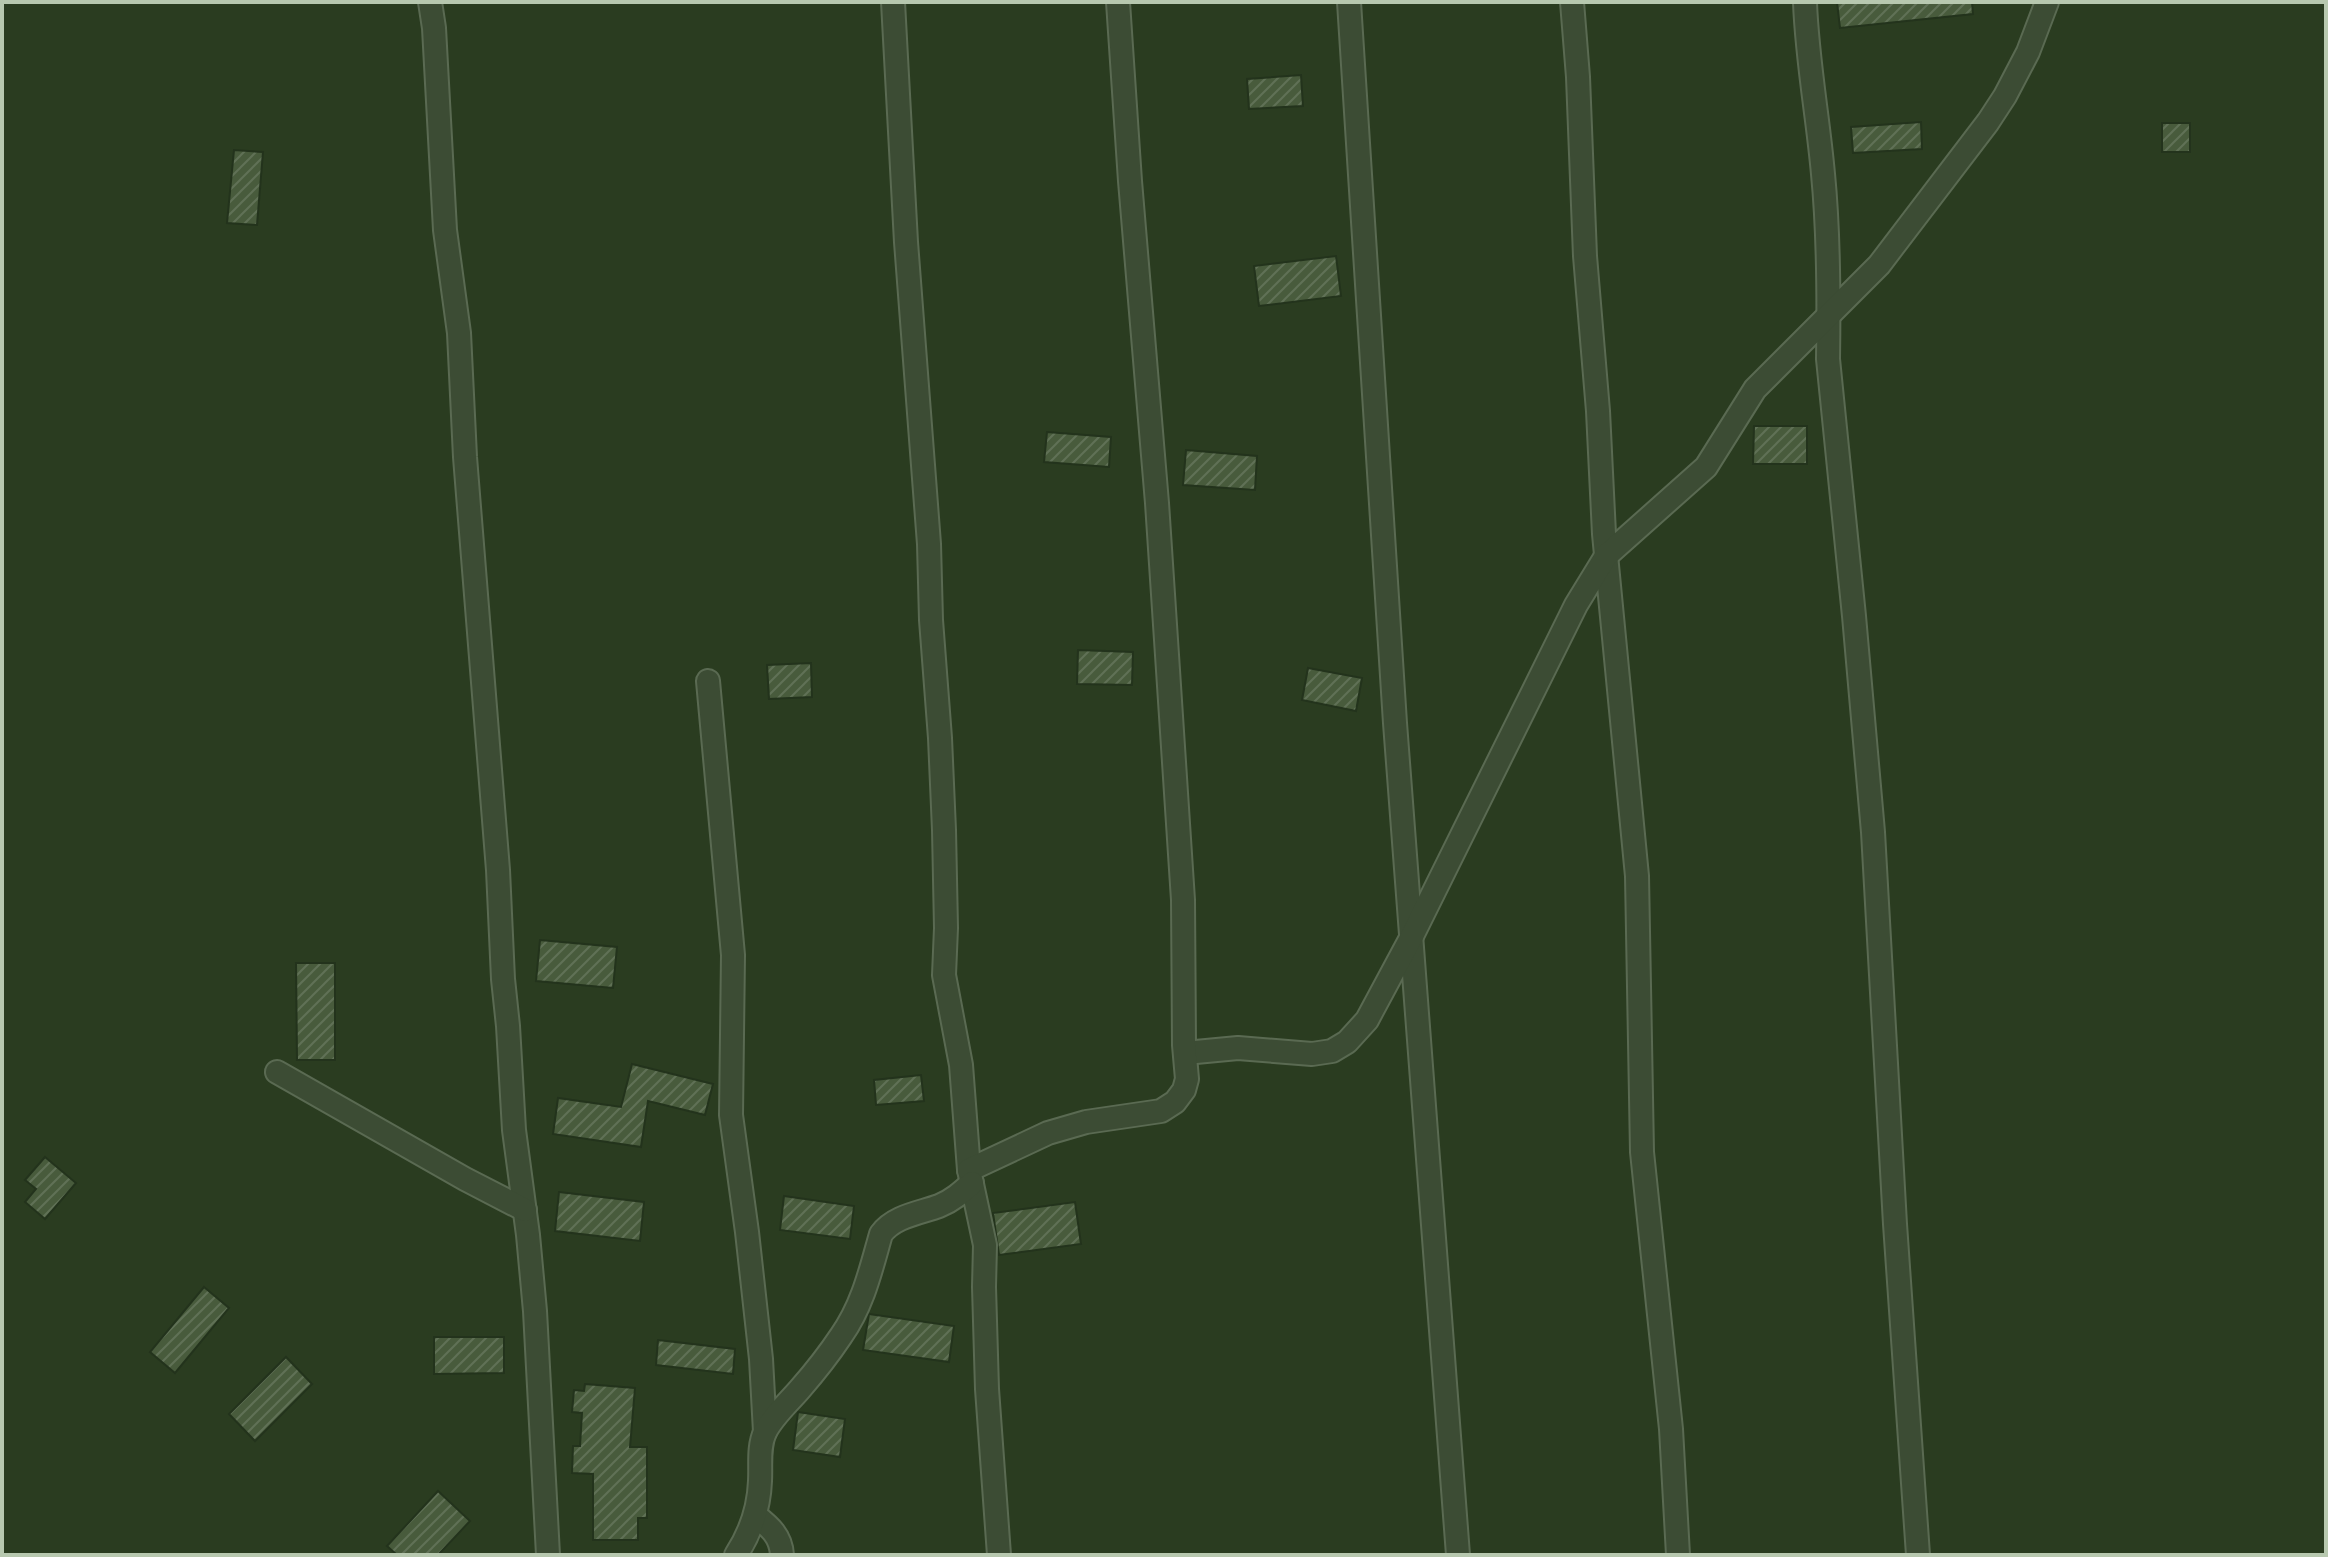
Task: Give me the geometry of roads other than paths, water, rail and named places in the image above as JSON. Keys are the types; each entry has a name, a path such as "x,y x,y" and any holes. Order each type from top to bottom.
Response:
{"street":[{"path":"430,2 445,230 459,333 465,457 498,870 514,1130 535,1311 548,1555"},
{"path":"893,2 941,753 945,858 944,975 961,1065 970,1176 985,1245 987,1389 999,1555"},
{"path":"736,1555 755,1515 761,1445 765,1432 843,1334 866,1289 881,1234 886,1227 905,1216 943,1205 970,1176 1048,1133 1086,1122 1161,1111 1175,1102 1184,1090 1187,1079 1183,900 1157,503 1118,2"},
{"path":"1349,2 1411,938 1458,1555"},
{"path":"1572,2 1585,256 1606,556 1637,876 1642,1152 1671,1429 1678,1555"},
{"path":"1805,2 1823,175 1828,359 1873,832 1918,1555"},
{"path":"1185,1053 1238,1048 1312,1054 1332,1051 1347,1042 1367,1020 1411,938 1576,605 1606,556 1706,467 1755,389 1879,265 2005,96 2028,52 2047,2"},
{"path":"708,681 733,955 731,1115 761,1359 765,1432"},
{"path":"277,1072 525,1210"},
{"path":"755,1515 772,1529 779,1540 782,1555"}]}
